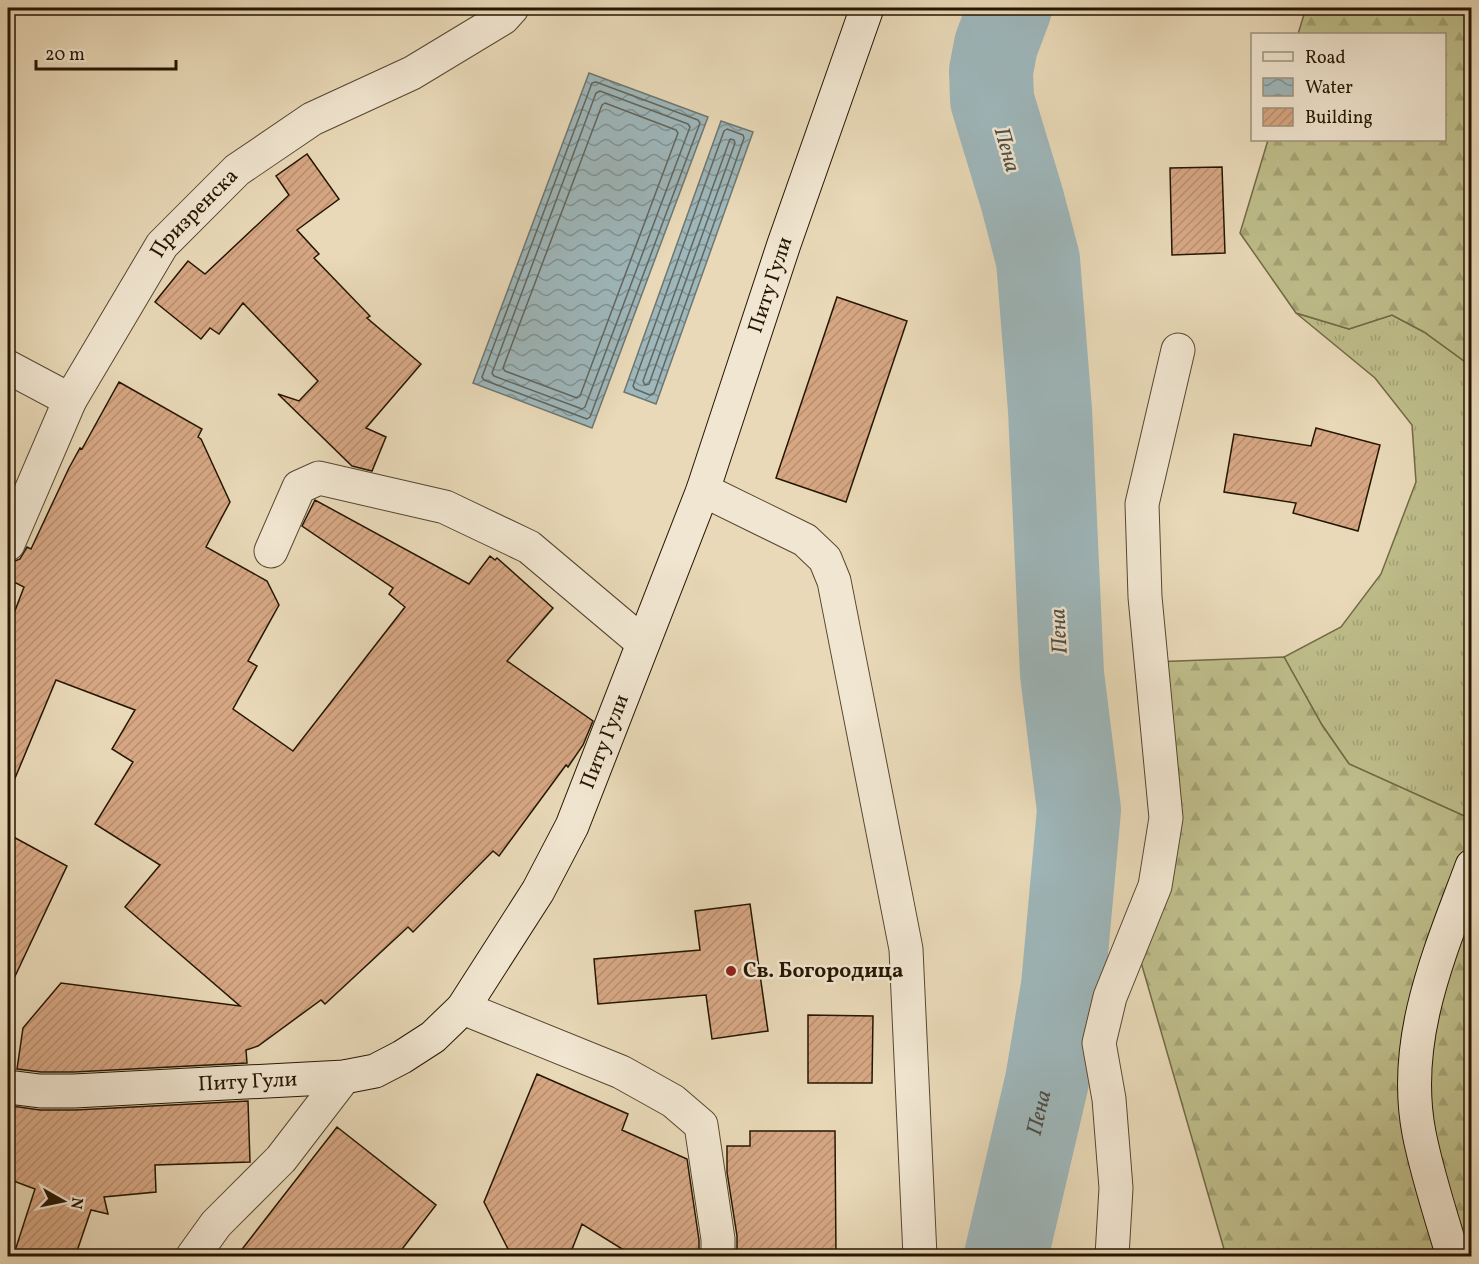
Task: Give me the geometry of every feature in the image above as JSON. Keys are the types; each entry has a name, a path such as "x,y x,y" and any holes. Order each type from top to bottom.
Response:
{"street":[{"name":"Призренска","path":"8,544 70,400 162,245 237,170 312,119 412,73 503,18 512,8"},
{"name":"Питу Гули","path":"8,1087 40,1091 74,1091 344,1077 375,1071 402,1057 433,1037 463,1008 538,891 572,826 703,490 784,244 867,8"},
{"path":"1112,1257 1116,1188 1109,1099 1100,1043 1110,998 1155,886 1166,818 1145,597 1142,504 1178,350"},
{"path":"8,367 70,400"},
{"path":"271,551 299,487 319,478 445,507 529,547 643,643"},
{"path":"703,490 805,540 825,560 834,581 906,949 920,1257"},
{"path":"1453,1257 1419,1133 1415,1103 1415,1050 1422,1011 1434,969 1472,866"},
{"path":"463,1008 621,1072 673,1101 701,1125 718,1239 718,1257"},
{"path":"193,1257 216,1224 281,1159 344,1077"}],"green space":[{"path":"1306,8 1471,8 1471,366 1424,332 1392,315 1349,329 1296,313 1240,233 1268,141 1446,141 1446,33 1298,33"},
{"path":"1296,313 1349,329 1392,315 1424,332 1471,366 1471,819 1349,764 1322,725 1284,657 1341,627 1381,574 1416,482 1412,425 1375,378"},
{"path":"1284,657 1322,725 1349,764 1471,819 1471,1256 1226,1256 1134,938 1155,886 1151,662"}],"water":[{"path":"589,73 708,117 592,428 473,383"},
{"path":"721,121 753,132 656,404 624,392"}],"building":[{"path":"307,154 339,199 297,230 319,254 314,258 370,316 367,318 421,364 366,428 386,437 372,471 352,466 278,394 299,401 318,381 243,303 219,334 210,328 201,339 155,302 188,261 205,274 289,195 276,176"},
{"path":"1222,167 1225,253 1172,255 1170,168"},
{"path":"837,297 907,321 846,502 776,478"},
{"path":"119,382 202,429 198,437 201,439 230,502 206,547 267,581 279,605 248,661 257,666 233,709 293,751 405,607 389,594 393,588 302,526 315,500 469,584 490,556 495,560 497,558 553,608 507,661 593,721 583,745 568,767 566,765 499,856 493,851 413,932 408,927 325,1004 321,1000 258,1046 246,1050 247,1063 74,1072 17,1069 23,1028 61,983 240,1006 125,907 160,865 95,824 133,762 112,749 135,710 56,680 8,795 8,629 24,587 8,579 8,574 27,547 31,549 69,468"},
{"path":"1316,428 1380,445 1358,531 1293,513 1296,503 1224,492 1234,434 1311,446"},
{"path":"8,834 67,866 8,991"},
{"path":"750,904 768,1031 712,1039 706,995 598,1004 594,959 700,950 695,911"},
{"path":"808,1015 873,1016 872,1083 808,1083"},
{"path":"537,1074 628,1114 622,1130 687,1159 699,1240 699,1257 635,1257 582,1224 569,1257 527,1257 508,1249 484,1202"},
{"path":"248,1101 250,1162 155,1165 156,1192 104,1197 108,1214 91,1210 75,1257 13,1257 35,1189 8,1179 8,1134 12,1106 40,1110 75,1110"},
{"path":"337,1127 436,1205 396,1257 236,1257"},
{"path":"750,1131 835,1131 836,1257 737,1257 737,1236 727,1172 727,1146 750,1146"}],"waterway":[{"name":"Пена","path":"1006,1256 1047,1081 1063,986 1079,810 1062,674 1050,410 1038,260 992,100 991,71 996,45 1010,8"}],"place":[{"name":"Св. Богородица","path":"731,971"}]}
